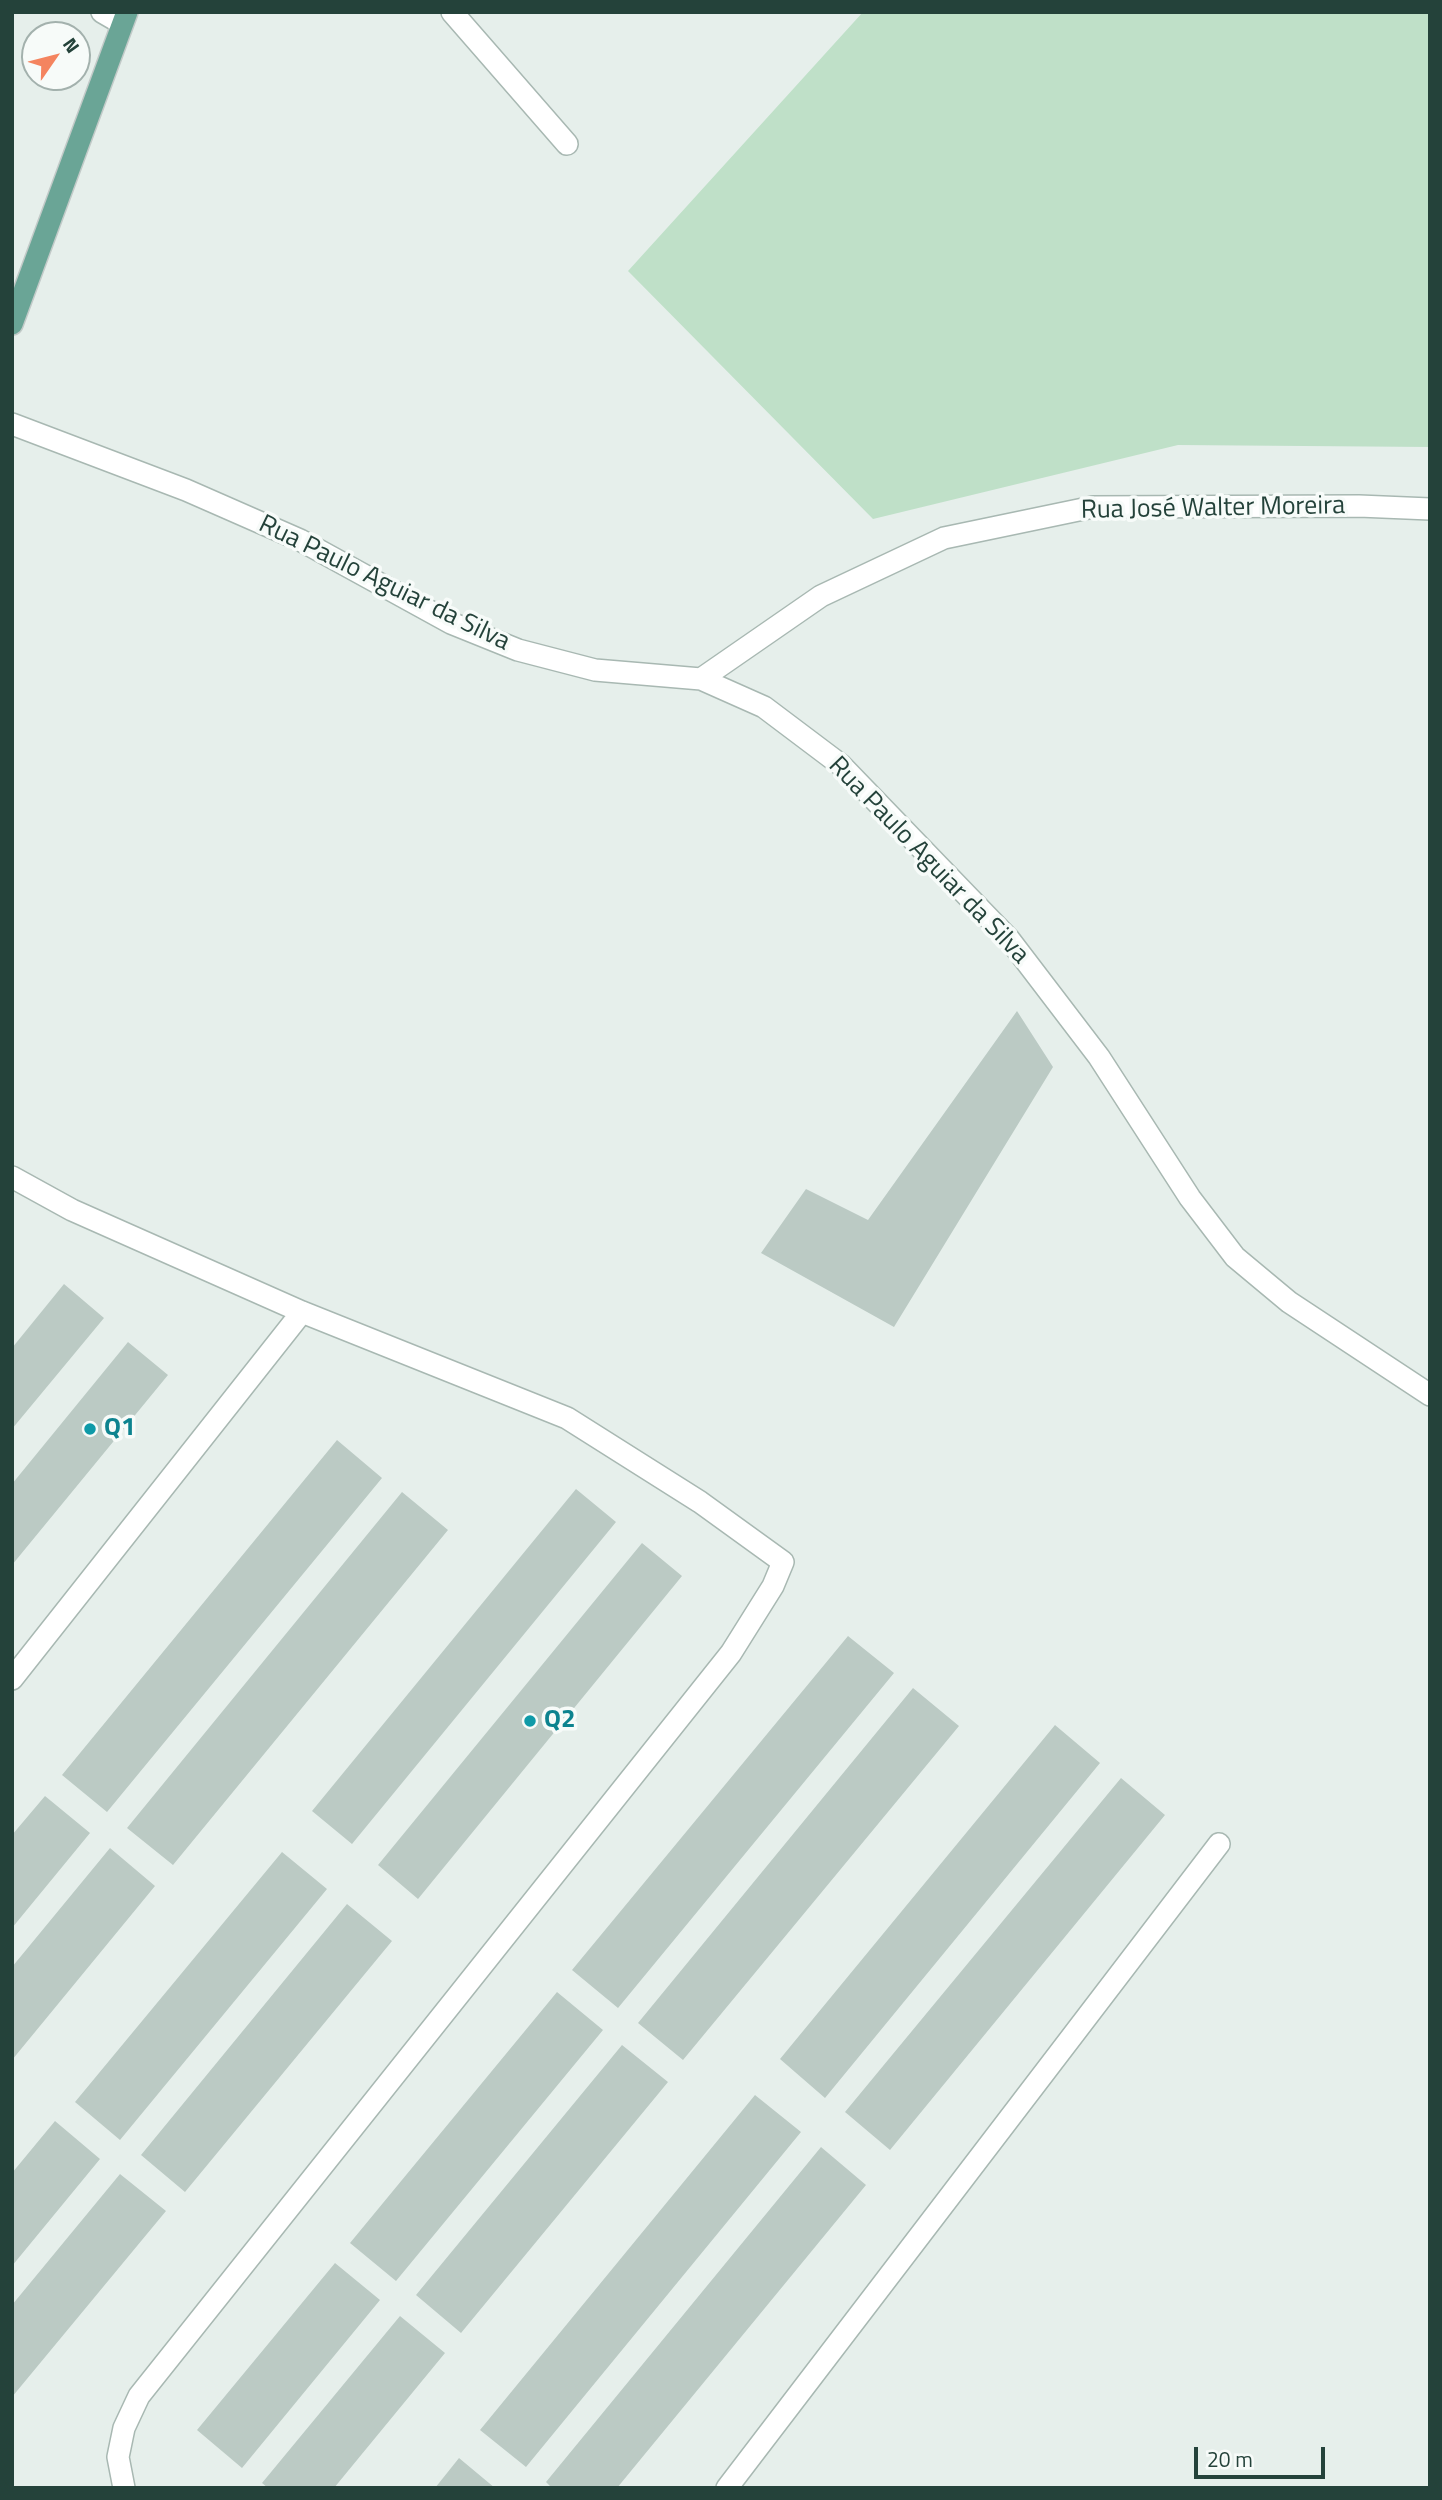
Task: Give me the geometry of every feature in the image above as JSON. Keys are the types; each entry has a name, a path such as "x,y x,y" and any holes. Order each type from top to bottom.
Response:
{"main road":[{"path":"12,324 124,18"}],"street":[{"path":"103,12 124,18"},
{"path":"452,12 567,144"},
{"name":"Rua Paulo Aguiar da Silva","path":"12,424 186,490 300,540 452,623 518,650 595,670 701,679 764,707 841,765 1009,939 1099,1057 1190,1198 1235,1257 1289,1302 1430,1395"},
{"name":"Rua José Walter Moreira","path":"701,679 821,596 944,538 1093,507 1359,506 1430,509"},
{"path":"12,1177 72,1210 302,1312 567,1418 700,1502 783,1562 773,1586 731,1653 139,2396 124,2428 118,2457 124,2488"},
{"path":"12,1679 302,1312"},
{"path":"727,2488 1219,1844"}],"green space":[{"path":"863,12 1430,12 1430,447 1178,445 873,519 628,271"}],"building":[{"path":"1017,1011 1053,1067 894,1327 761,1253 806,1189 868,1220"},
{"name":"Q1","path":"64,1284 104,1318 12,1429 12,1348"},
{"name":"Q1","path":"128,1342 168,1375 12,1565 12,1484"},
{"path":"337,1440 382,1478 107,1812 62,1775"},
{"name":"Q2","path":"576,1489 616,1522 352,1844 312,1811"},
{"path":"402,1492 448,1530 173,1865 127,1828"},
{"name":"Q2","path":"642,1543 682,1576 418,1899 378,1865"},
{"path":"848,1636 894,1673 618,2008 572,1970"},
{"path":"913,1688 959,1726 683,2060 638,2023"},
{"path":"1055,1725 1100,1763 825,2098 780,2059"},
{"path":"1121,1778 1165,1815 890,2150 845,2112"},
{"path":"45,1796 90,1833 12,1928 12,1835"},
{"path":"110,1848 155,1886 12,2060 12,1967"},
{"path":"282,1852 327,1889 120,2140 75,2102"},
{"path":"347,1904 392,1941 185,2192 141,2155"},
{"path":"557,1992 603,2030 396,2281 350,2243"},
{"path":"622,2045 668,2082 461,2333 416,2295"},
{"path":"755,2095 801,2132 526,2467 480,2430"},
{"path":"55,2121 100,2159 12,2266 12,2173"},
{"path":"821,2147 866,2185 617,2488 552,2488 546,2482"},
{"path":"120,2174 166,2211 12,2397 12,2305"},
{"path":"335,2263 380,2300 242,2468 197,2430"},
{"path":"400,2316 445,2353 334,2488 268,2488 262,2483"},
{"path":"459,2458 495,2488 435,2488"}],"place":[{"name":"Q1","path":"90,1429"},
{"name":"Q2","path":"530,1721"}]}
